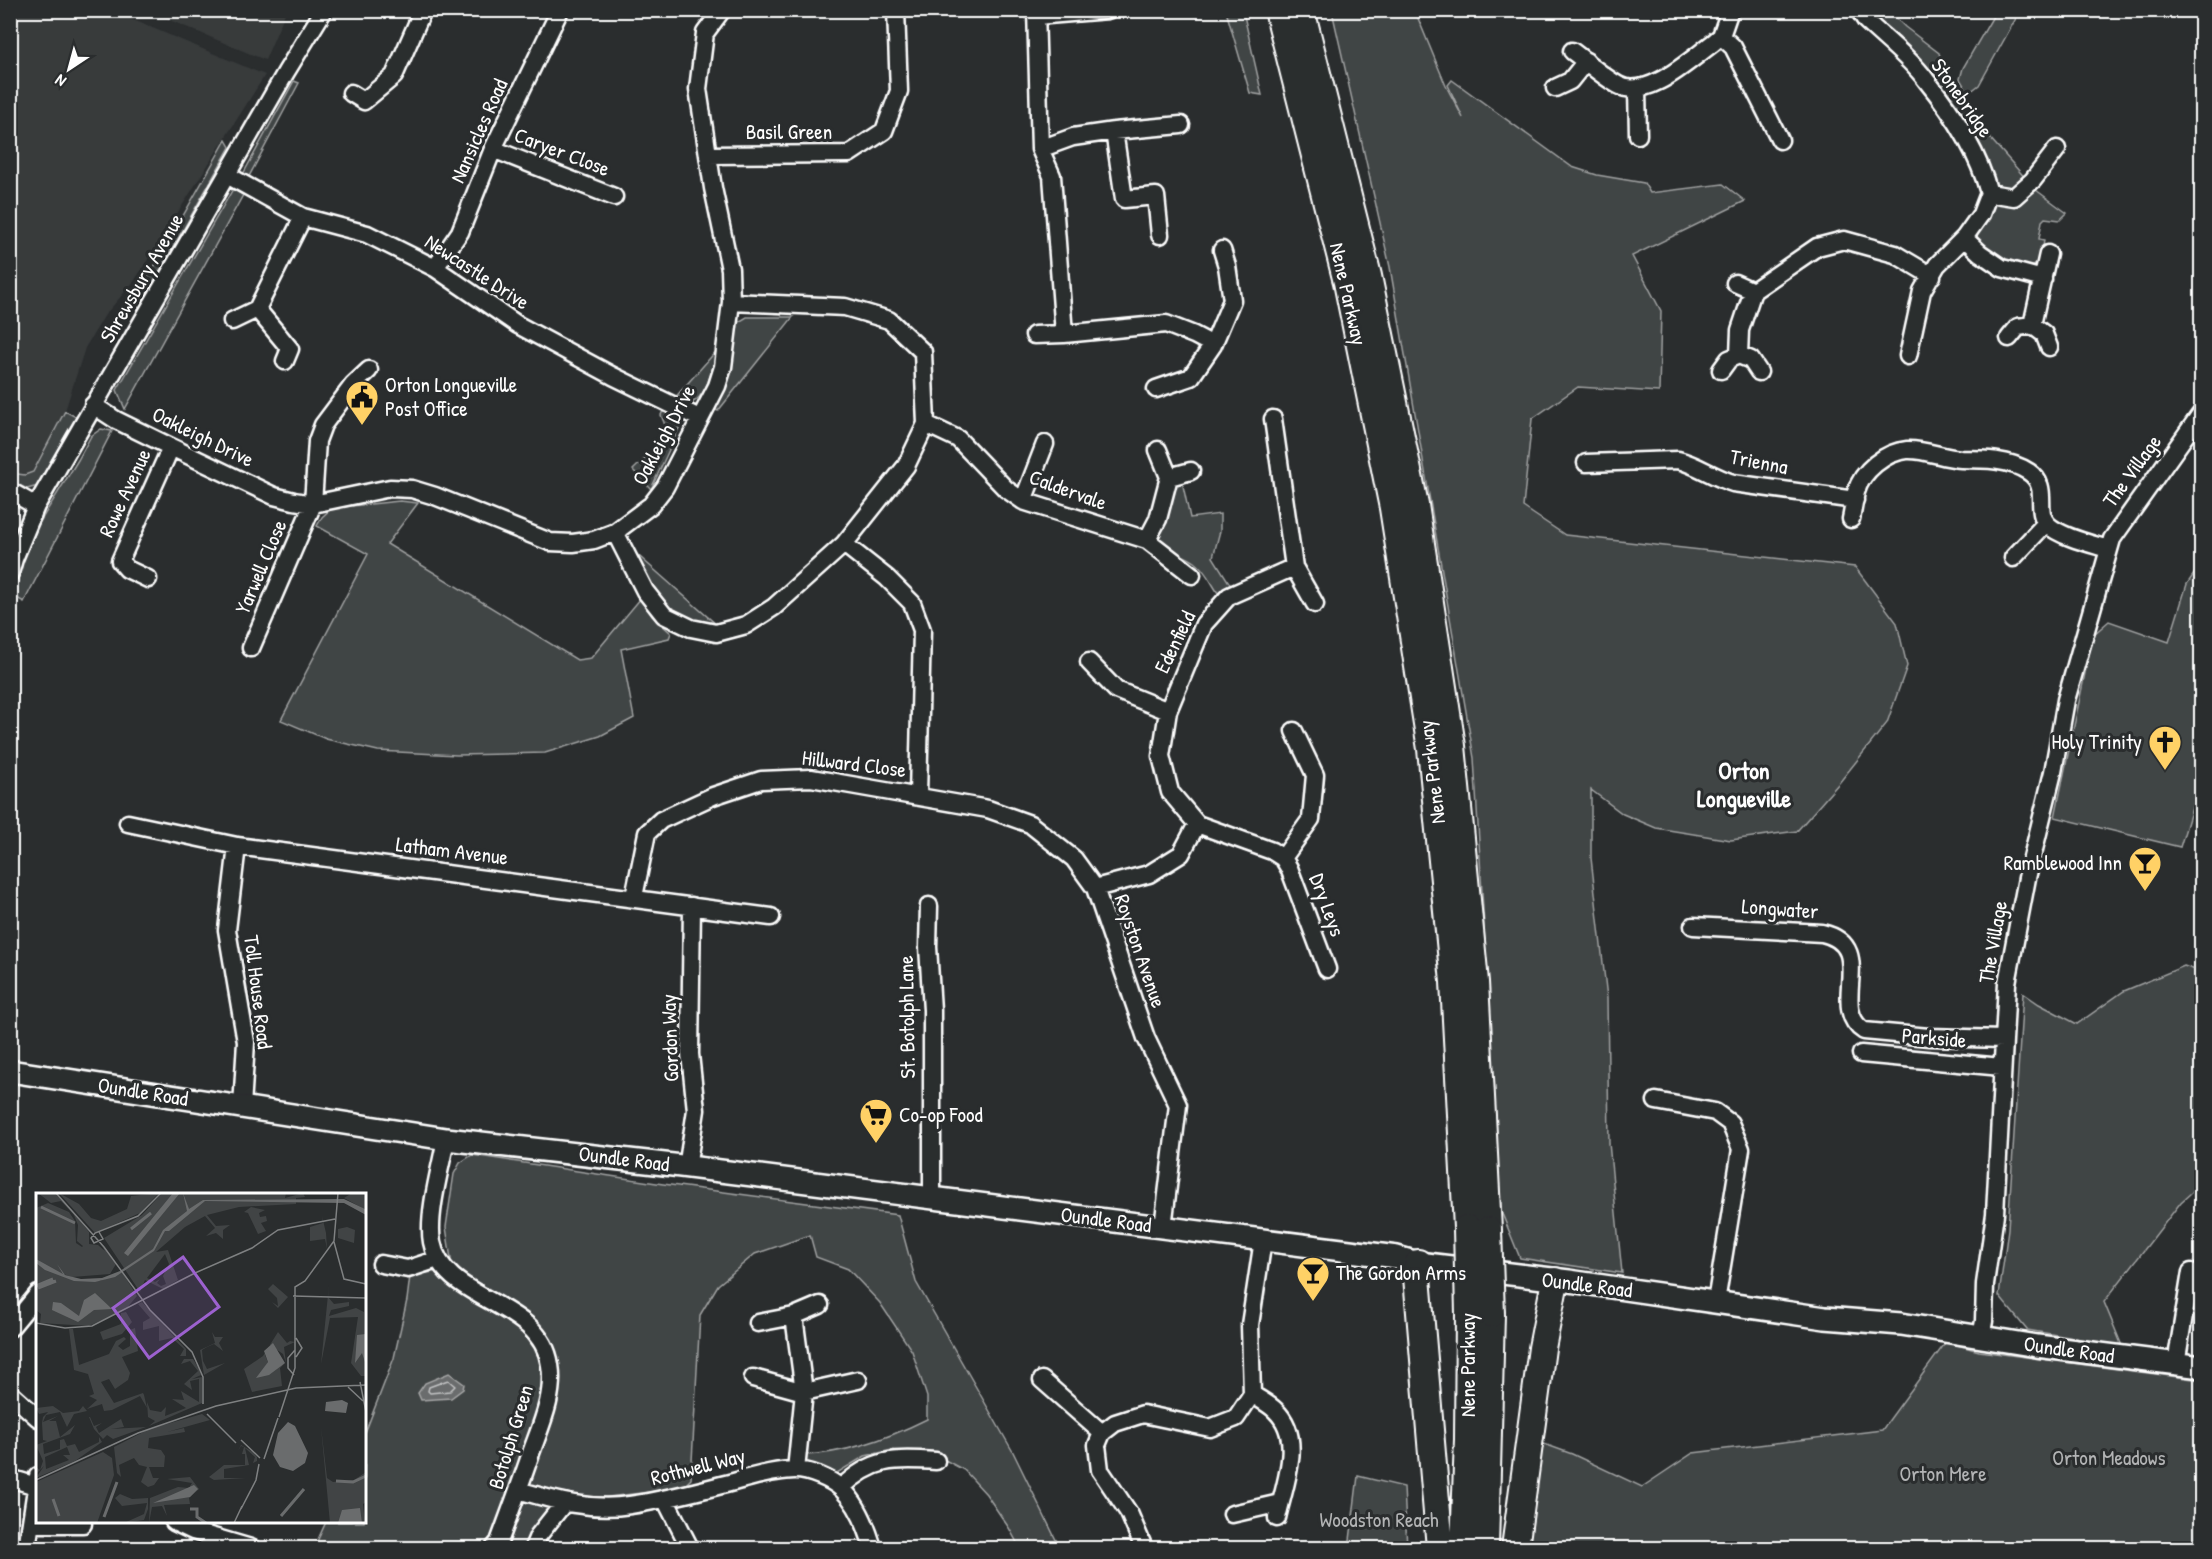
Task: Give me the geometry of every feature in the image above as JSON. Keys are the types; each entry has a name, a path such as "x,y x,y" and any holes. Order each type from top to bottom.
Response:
{"highway":[{"path":"1271,10 1289,55"},
{"name":"Nene Parkway","path":"1278,10 1347,282 1393,508 1431,749 1478,1229"},
{"name":"Nene Parkway","path":"1301,10 1368,276 1415,505 1452,746 1475,982 1485,1548"},
{"path":"1318,10 1335,142"},
{"path":"1418,1263 1440,1548"},
{"path":"1515,1548 1542,1348 1555,1281"},
{"name":"Nene Parkway","path":"1464,1548 1468,1439 1480,1314"}],"main road":[{"name":"Oundle Road","path":"10,1071 446,1139 1397,1257 1418,1263 1826,1318 1901,1324 2202,1367"}],"street":[{"name":"Shrewsbury Avenue","path":"10,573 36,506 324,10"},
{"path":"351,93 364,101 394,76 423,10"},
{"name":"Nansicles Road","path":"435,268 460,232 493,149 560,10"},
{"name":"Oakleigh Drive","path":"93,405 116,420 274,495 313,504 390,488 412,489 550,542 573,543 594,540 615,532 651,505 664,487 717,386 723,367 731,302 730,269 698,89 705,33 722,10"},
{"name":"Basil Green","path":"708,154 849,154 884,132 898,91 896,10"},
{"path":"1064,334 1052,176 1040,149 1036,13 1108,10"},
{"name":"Stonebridge","path":"1859,10 1866,21 1926,79 1951,115 1982,168 1989,193"},
{"path":"1556,88 1570,81 1579,56 1620,86 1636,89 1653,85 1721,36 1730,11"},
{"path":"1721,36 1733,47 1780,140"},
{"path":"1636,89 1638,135"},
{"path":"1040,149 1073,137 1181,125"},
{"path":"1114,131 1124,199 1156,196 1160,235"},
{"name":"Caryer Close","path":"493,149 614,196"},
{"path":"1908,356 1922,291 1937,265 1964,238 1981,213 1989,193 2014,197 2033,180 2057,149"},
{"name":"Newcastle Drive","path":"227,175 303,217 367,234 435,268 518,325 699,418"},
{"path":"232,321 257,309 303,217"},
{"path":"1964,238 1980,254 2002,268 2043,279"},
{"path":"1739,355 1740,330 1753,291 1817,247 1844,240 1895,254 1932,276"},
{"path":"1156,389 1191,377 1213,345 1232,300 1222,250"},
{"path":"2032,325 2048,254"},
{"path":"1735,283 1753,291"},
{"path":"615,532 645,591 664,615 691,628 716,633 746,625 774,607 844,544 906,466 926,424 923,352 889,320 845,307 731,302"},
{"path":"257,309 290,349 285,361"},
{"path":"1035,334 1064,334 1166,324 1213,345"},
{"path":"2009,338 2018,327 2032,325 2044,334 2049,347"},
{"path":"1721,370 1729,359 1739,355 1751,360 1759,372"},
{"name":"Yarwell Close","path":"251,648 313,504 317,441 323,425 353,385 369,369"},
{"name":"The Village","path":"1981,1337 1985,1284 1995,1214 2007,983 2027,878 2053,772 2066,700 2108,549 2120,526 2202,412"},
{"path":"1274,418 1294,567 1315,604"},
{"name":"Caldervale","path":"926,424 958,440 1006,489 1023,501 1147,540 1192,575"},
{"path":"1023,501 1045,444"},
{"name":"Rowe Avenue","path":"148,579 127,569 120,561 171,447"},
{"path":"1147,540 1158,519 1169,477 1158,450"},
{"path":"1851,519 1857,490 1871,466 1889,455 1906,450 1959,459 1981,459 2020,467 2031,473 2040,484 2042,511 2046,523 2059,532 2108,549"},
{"name":"Trienna","path":"1586,462 1678,460 1690,463 1720,479 1733,483 1855,500"},
{"path":"1169,477 1191,471"},
{"path":"10,491 36,506"},
{"path":"2013,558 2046,523"},
{"path":"844,544 887,578 912,603 922,630 918,795"},
{"name":"Edenfield","path":"1168,711 1204,624 1210,617 1229,596 1294,567"},
{"path":"1089,662 1116,690 1168,711"},
{"name":"Dry Leys","path":"1168,711 1161,756 1170,792 1197,824 1272,852 1282,858 1289,868 1326,969"},
{"name":"Dry Leys","path":"1282,858 1311,819 1315,775 1294,731"},
{"name":"Hillward Close","path":"634,897 647,833 661,820 713,796 761,780 811,778 918,795"},
{"name":"Royston Avenue","path":"918,795 988,809 1030,824 1074,859 1095,888 1146,1038 1178,1105 1163,1227"},
{"name":"Latham Avenue","path":"128,823 237,846 771,917"},
{"path":"1095,888 1149,874 1181,854 1197,824"},
{"name":"Toll House Road","path":"237,846 227,930 246,1042 242,1107"},
{"name":"Gordon Way","path":"687,1168 696,1110 690,1054 692,906"},
{"name":"St. Botolph Lane","path":"928,906 932,1010 932,1198"},
{"name":"Longwater","path":"1693,926 1822,933 1835,936 1844,943 1849,952 1852,964 1851,1017 1864,1031 2003,1039"},
{"name":"Parkside","path":"1861,1054 2002,1066"},
{"path":"1656,1101 1715,1112 1730,1123 1741,1149 1716,1302"},
{"path":"381,1264 408,1269 438,1260 432,1241 432,1219 446,1139"},
{"path":"1144,1548 1129,1513 1100,1470 1097,1445 1102,1433 1115,1423 1143,1414 1210,1428 1236,1418 1252,1394 1250,1325 1263,1240"},
{"name":"Botolph Green","path":"438,1260 456,1279 526,1323 545,1347 550,1364 549,1401 499,1542 494,1548"},
{"path":"2176,1364 2191,1272"},
{"path":"10,1328 36,1296"},
{"path":"758,1323 794,1316 820,1305"},
{"path":"794,1316 804,1392 796,1470"},
{"path":"753,1378 804,1392 858,1380"},
{"path":"1041,1380 1102,1433"},
{"path":"10,1393 36,1416"},
{"path":"1232,1514 1278,1510 1292,1454 1289,1431 1276,1411 1252,1394"},
{"path":"841,1488 868,1467 884,1461 898,1459 936,1461"},
{"name":"Rothwell Way","path":"518,1490 564,1503 605,1508 665,1499 760,1475 796,1470 817,1476 841,1488 855,1505 873,1548"},
{"path":"10,1478 36,1481"},
{"path":"27,1548 36,1488"},
{"path":"665,1499 690,1548"},
{"path":"533,1548 538,1536 564,1503"},
{"path":"178,1523 233,1546 251,1548"},
{"path":"31,1524 83,1524"}],"shaded area":[{"path":"286,10 265,60 148,11"},
{"path":"11,11 112,11 265,75 135,280 105,315 85,348 65,411 33,472 14,475 11,483"}],"green space":[{"path":"1226,11 1243,11 1262,95 1250,93"},
{"path":"1332,11 1415,11 1446,86 1463,118 1448,85 1452,80 1572,167 1597,175 1644,183 1650,193 1723,184 1745,201 1632,256 1661,311 1659,392 1578,387 1532,419 1523,507 1565,535 1855,567 1897,623 1907,666 1887,723 1797,831 1731,840 1656,828 1623,814 1591,790 1591,858 1607,998 1609,1143 1622,1273 1520,1258 1501,1211 1474,758 1390,267"},
{"path":"1866,11 1889,11 1905,27 1939,53 1944,69 1931,81"},
{"path":"1996,11 2020,11 1979,85 1970,92 1967,91 1960,79 1963,68"},
{"path":"294,81 299,83 247,180 242,176"},
{"path":"1950,82 1958,90 1989,137 2027,180 2013,192 1995,188 1990,167 1984,155 1935,87"},
{"path":"226,140 230,147 150,288 141,290"},
{"path":"2032,187 2067,213 2060,220 2045,218 2042,221 2039,239 2044,240 2040,259 2034,265 2017,266 1988,252 1974,242 1973,234 1993,202"},
{"path":"233,189 243,195 125,409 117,390"},
{"path":"747,317 793,317 718,411 714,409 724,388 730,367 737,323"},
{"path":"718,349 708,382 699,397 686,404 673,400"},
{"path":"65,411 76,417 42,477 45,479 38,486 27,489 11,481 10,473 25,475 33,472"},
{"path":"663,411 672,416 679,428 651,489 633,470 669,435 661,415"},
{"path":"101,429 112,431 24,602 15,597 21,566 35,530 91,436"},
{"path":"1182,481 1190,518 1220,514 1220,531 1213,557 1230,584 1218,593 1198,565 1169,548 1156,535 1172,485"},
{"path":"400,501 418,503 387,544 577,660 591,658 641,598 652,616 671,633 669,638 621,649 634,718 600,736 545,753 457,755 378,751 326,739 281,720 368,554 317,526 322,517 332,508"},
{"path":"632,550 718,626 705,627 666,607 650,588"},
{"path":"2201,564 2201,779 2180,847 2055,817 2093,635 2109,621 2169,642 2187,584"},
{"path":"2184,966 2201,972 2201,1184 2181,1202 2104,1302 2122,1346 2027,1330 1999,1296 2008,1229 2023,993 2077,1024 2124,991"},
{"path":"472,1155 663,1184 898,1215 916,1282 1013,1452 1060,1548 1020,1548 986,1494 964,1470 932,1453 892,1450 865,1456 837,1473 809,1467 803,1461 805,1455 852,1448 927,1419 927,1397 912,1351 880,1303 848,1269 816,1257 810,1235 755,1254 718,1285 700,1315 691,1479 682,1488 608,1497 571,1496 527,1548 316,1548 326,1523 366,1523 366,1430 394,1358 410,1276 445,1269 451,1259 446,1227 454,1174 460,1163"},
{"name":"Orton Mere","path":"1946,1342 1979,1351 2201,1380 2201,1548 1522,1548 1536,1441 1572,1454 1642,1487 1693,1453 1882,1430"},
{"name":"Woodston Reach","path":"1358,1476 1404,1487 1407,1548 1349,1548"}],"water":[{"path":"449,1373 464,1384 463,1389 451,1398 421,1400 418,1393 425,1383"}],"place":[{"name":"Orton Longueville Post Office","path":"362,426"},
{"name":"Holy Trinity","path":"2165,771"},
{"name":"Ramblewood Inn","path":"2145,892"},
{"name":"Co-op Food","path":"876,1144"},
{"name":"The Gordon Arms","path":"1313,1302"}],"district":[{"name":"Orton Longueville","path":"1744,785"}],"park label":[{"name":"Orton Meadows","path":"2109,1458"}]}
